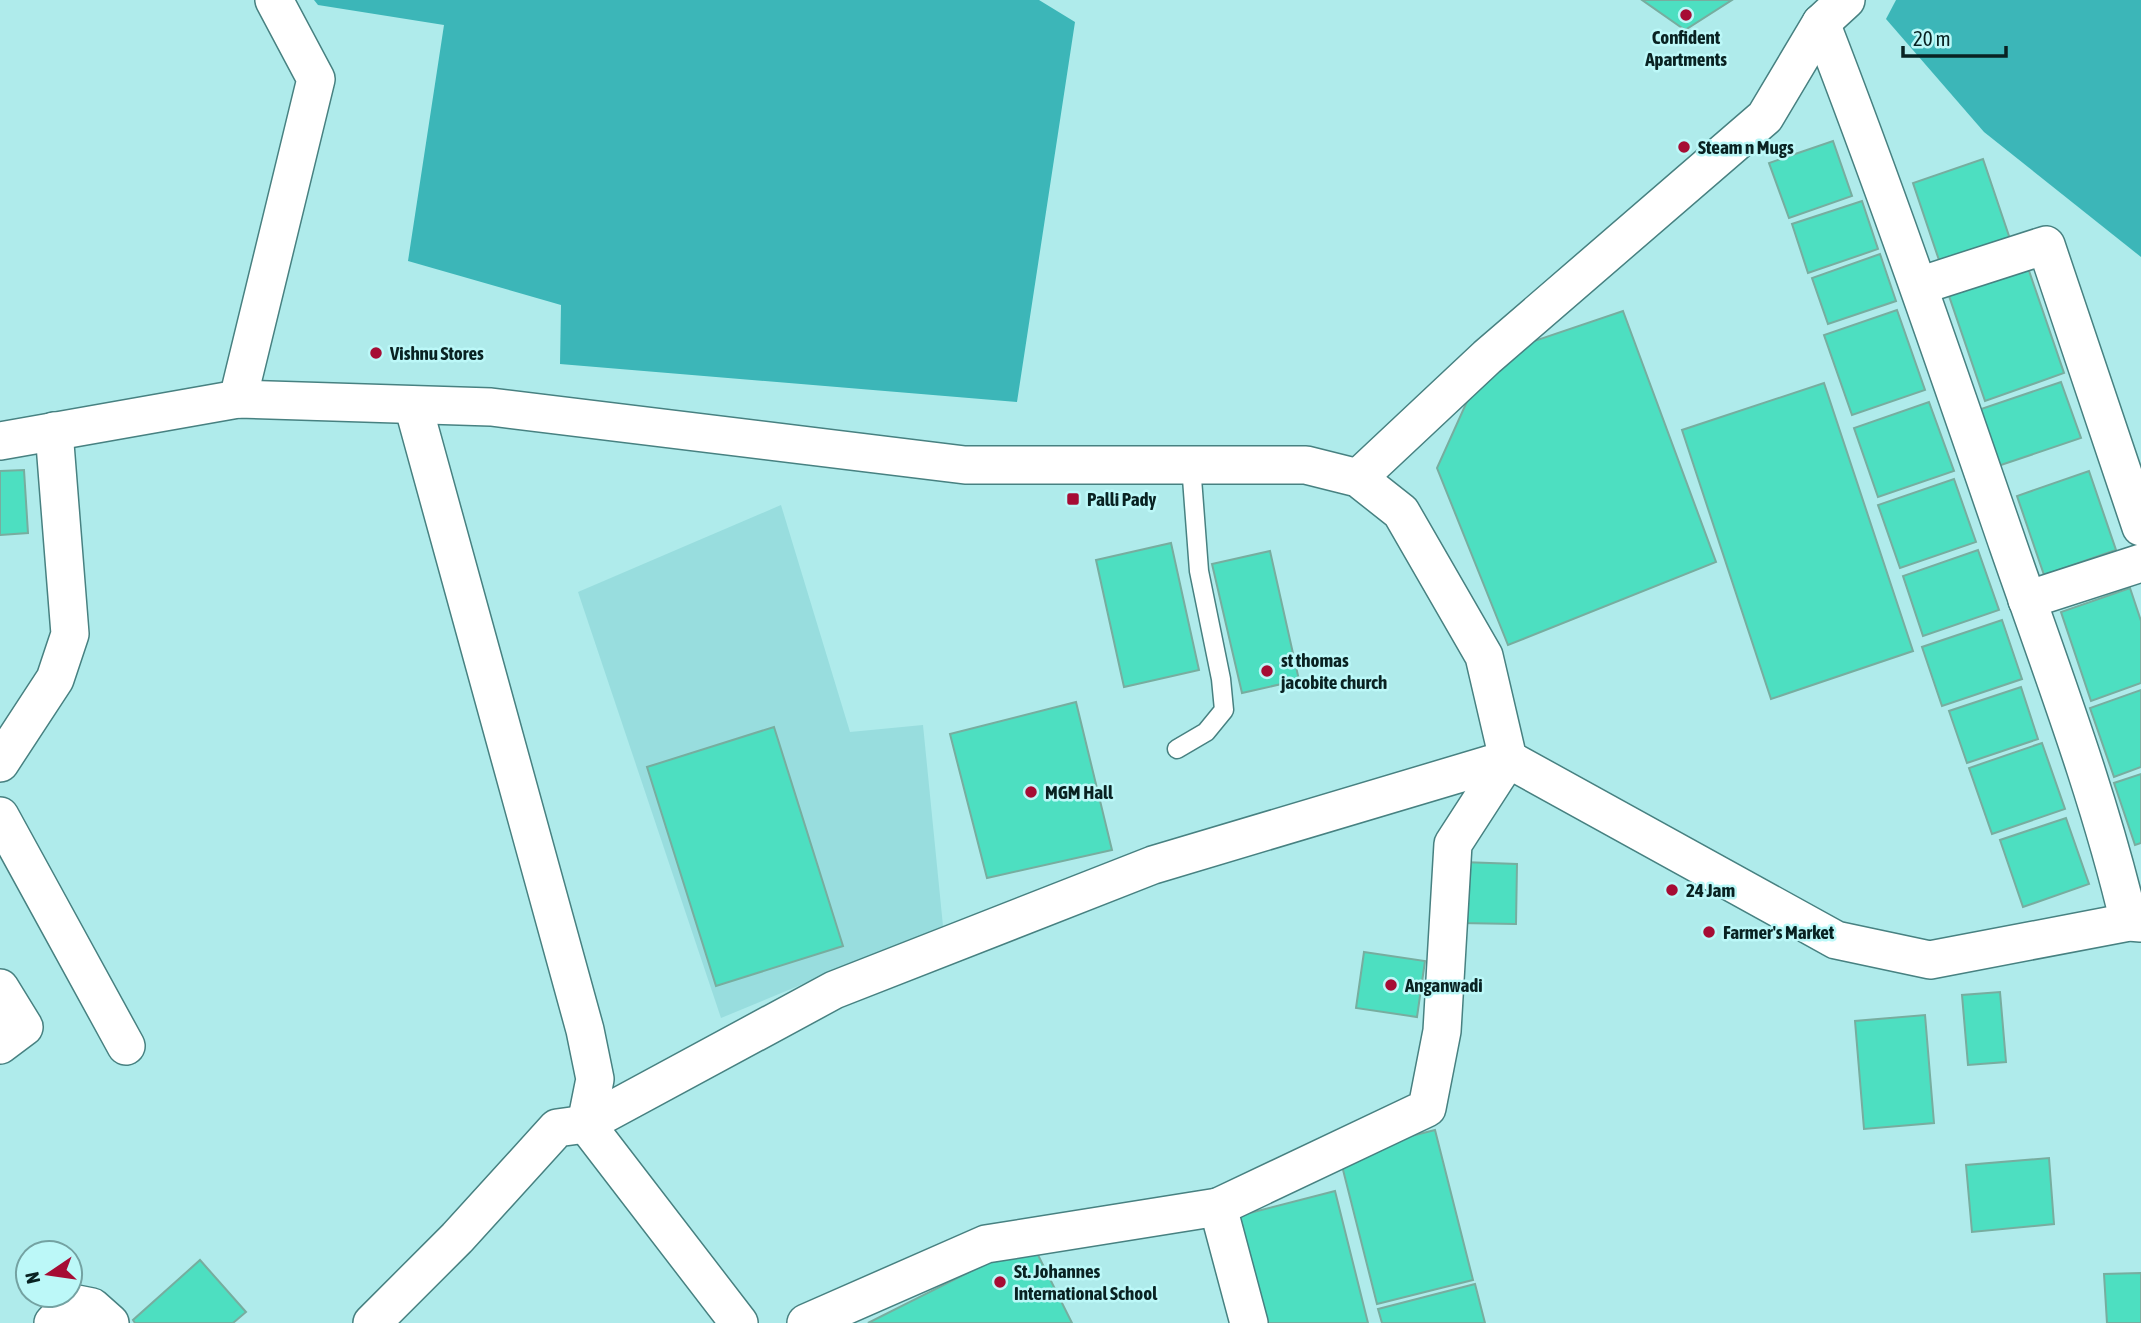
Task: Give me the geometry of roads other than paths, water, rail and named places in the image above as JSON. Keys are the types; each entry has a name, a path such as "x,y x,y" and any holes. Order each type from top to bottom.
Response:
{"street":[{"path":"238,399 316,79 274,0"},
{"path":"372,1323 457,1238 557,1128 586,1124 834,990 1153,865 1508,759 1836,940 1930,960 2135,923 1919,286 1828,8"},
{"path":"1358,478 1487,357 1765,117 1828,8"},
{"path":"1919,286 2046,245 2141,527"},
{"path":"0,441 238,399 491,407 964,465 1306,465 1358,478 1401,512 1484,656 1508,759 1453,844 1442,1031 1427,1108 1218,1207 986,1244 806,1323"},
{"path":"413,405 585,1030 595,1079 586,1124 739,1323"},
{"path":"0,763 55,679 70,634 54,431"},
{"path":"2027,600 2141,563"},
{"path":"0,816 126,1046"},
{"path":"0,988 24,1027 0,1045"},
{"path":"1218,1207 1249,1323"},
{"path":"53,1323 72,1303 92,1307 110,1323"}],"lane":[{"path":"1177,749 1206,732 1224,710 1221,679 1199,571 1191,466"}],"place":[{"name":"Confident Apartments","path":"1686,15"},
{"name":"Steam n Mugs","path":"1684,147"},
{"name":"Vishnu Stores","path":"376,353"},
{"name":"Palli Pady","path":"1073,499"},
{"name":"st thomas jacobite church","path":"1267,671"},
{"name":"MGM Hall","path":"1031,792"},
{"name":"24 Jam","path":"1672,890"},
{"name":"Farmer's Market","path":"1709,932"},
{"name":"Anganwadi","path":"1391,985"},
{"name":"St. Johannes International School","path":"1000,1282"}]}
